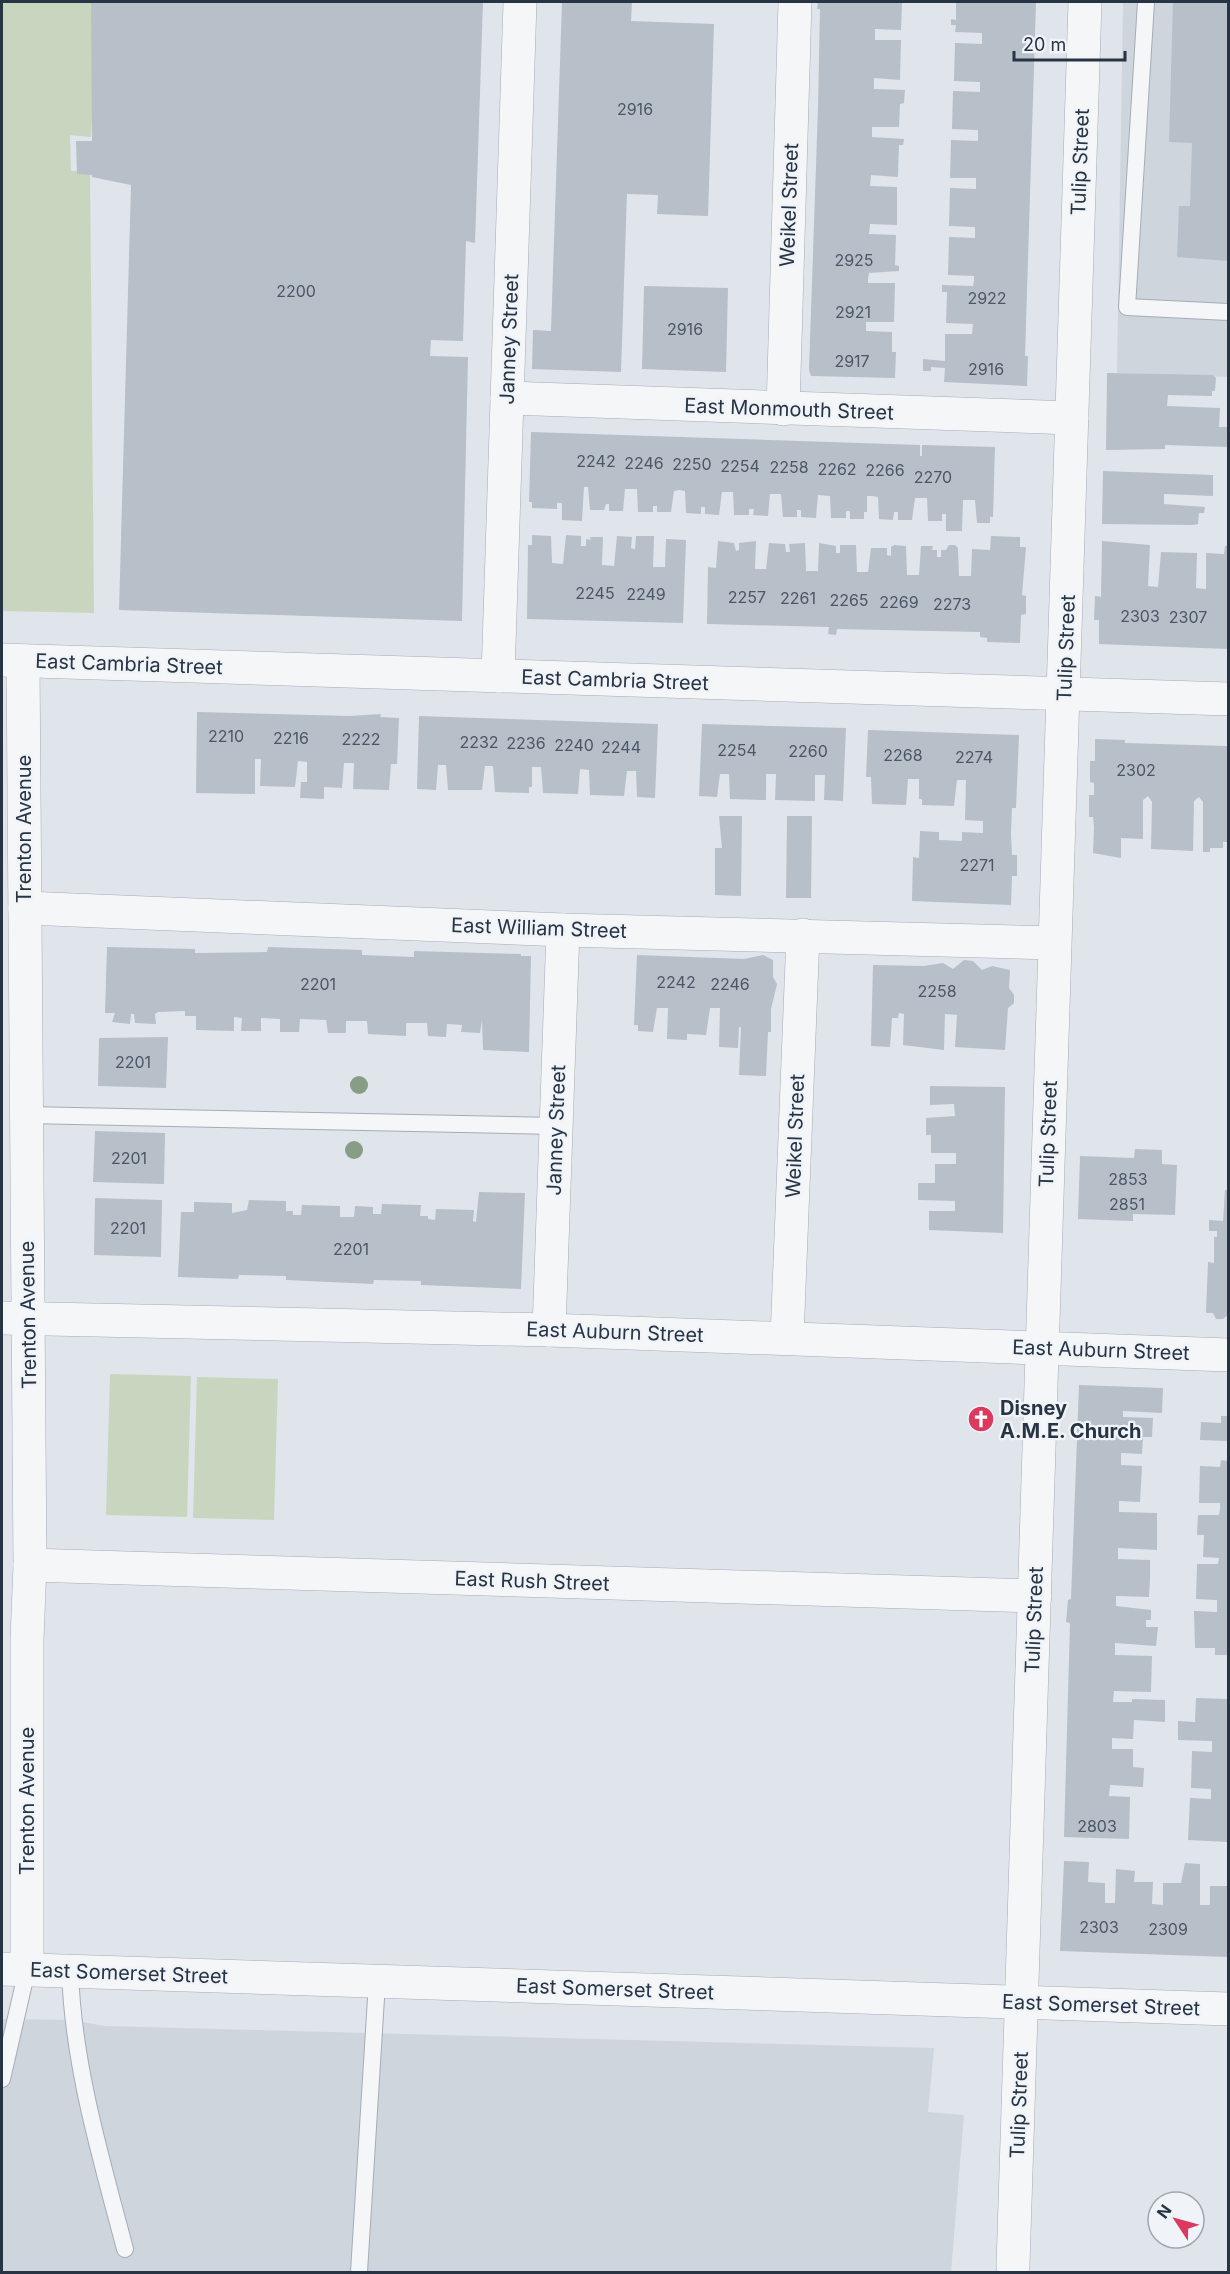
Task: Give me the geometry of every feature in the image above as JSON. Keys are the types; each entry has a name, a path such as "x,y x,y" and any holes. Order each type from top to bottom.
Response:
{"street":[{"name":"Janney Street","path":"498,676 520,2"},
{"name":"Weikel Street","path":"783,409 795,2"},
{"name":"Tulip Street","path":"1013,2266 1023,2002 1054,943 1065,694 1085,2"},
{"name":"East Monmouth Street","path":"507,398 1072,418"},
{"name":"East Cambria Street","path":"12,660 1228,699"},
{"name":"Trenton Avenue","path":"12,660 25,908 13,991 26,1114 15,1319 30,1565 14,1640 14,1970"},
{"name":"East William Street","path":"25,908 563,930 1054,943"},
{"name":"Janney Street","path":"549,1330 563,930"},
{"name":"Weikel Street","path":"787,1338 803,935"},
{"name":"East Auburn Street","path":"15,1319 549,1330 1228,1355"},
{"name":"East Rush Street","path":"30,1565 1035,1596"},
{"name":"East Somerset Street","path":"14,1970 1228,2009"}],"lane":[{"path":"1146,2 1127,307 1228,312"},
{"path":"26,1114 556,1126"},
{"path":"2,2079 14,1970"},
{"path":"70,1971 72,2020 100,2154 125,2249"},
{"path":"358,2272 378,1982"}],"shaded area":[{"path":"1123,2 1228,2 1228,377 1117,373"},
{"path":"2,2019 72,2020 104,2026 934,2048 928,2112 964,2115 951,2272 2,2272"}],"green space":[{"path":"2,2 97,2 91,137 70,135 71,171 90,171 94,613 2,611"},
{"path":"110,1374 191,1376 187,1517 106,1515"},
{"path":"197,1377 278,1379 274,1520 193,1518"}],"building":[{"path":"91,2 483,2 475,243 466,241 463,341 431,340 430,356 468,357 462,621 119,610 131,185 92,177 92,175 77,174 76,141 92,141"},
{"path":"562,2 632,2 631,21 714,24 708,216 657,214 658,195 627,194 621,372 532,369 533,330 551,331"},
{"path":"818,2 902,2 901,30 875,29 875,40 901,40 900,80 874,78 874,89 905,90 904,103 900,104 899,127 872,127 872,137 904,139 903,145 899,145 898,177 871,175 870,186 897,187 897,225 870,224 869,234 896,235 895,265 899,266 899,271 869,273 868,279 868,283 895,283 894,322 866,322 866,331 892,332 892,352 896,352 895,378 811,376 809,370 818,107 820,9 817,9"},
{"path":"956,2 1036,2 1025,356 1028,356 1027,386 944,382 945,368 931,367 931,371 923,371 923,359 945,361 945,334 972,334 973,324 946,323 947,292 942,292 942,285 973,286 974,281 974,276 948,275 949,237 975,238 975,227 949,226 950,188 976,189 976,178 950,178 951,140 978,141 978,130 952,129 953,91 980,92 980,82 954,81 955,43 982,44 982,33 955,32 956,25 951,25 951,19 956,20"},
{"path":"1173,2 1228,2 1228,261 1177,257 1179,206 1190,206 1192,143 1169,142"},
{"path":"644,286 728,288 726,372 642,369"},
{"path":"1107,373 1213,375 1216,378 1215,391 1212,391 1212,396 1168,395 1167,406 1220,408 1219,427 1227,427 1227,447 1165,445 1165,449 1106,450"},
{"path":"531,432 920,445 920,456 922,456 922,445 995,447 993,517 990,517 990,523 977,523 975,500 963,500 962,531 946,531 946,514 942,514 942,521 928,521 927,498 915,498 912,520 898,520 898,512 894,512 893,520 879,519 878,497 867,496 867,512 864,512 864,519 850,519 850,511 846,511 846,518 831,518 830,496 818,495 816,518 801,517 801,510 797,510 797,517 783,517 781,494 770,494 768,516 753,515 754,509 749,509 749,515 734,515 733,492 722,492 719,515 705,514 705,507 701,507 701,514 686,513 685,491 679,490 674,491 671,512 657,512 657,506 653,506 653,512 638,512 637,489 625,489 623,511 609,511 609,504 606,504 604,510 590,510 588,487 584,487 582,521 562,520 562,503 557,503 557,509 532,508 532,502 529,502"},
{"path":"1103,471 1213,475 1213,496 1164,494 1164,504 1205,507 1204,513 1199,513 1198,524 1102,524"},
{"path":"532,535 551,536 552,563 563,564 566,535 581,536 581,546 586,546 586,539 591,540 590,537 603,537 602,565 614,566 617,536 632,537 631,548 635,549 636,536 654,536 653,567 665,567 666,539 686,540 683,623 527,619 528,545 532,545"},
{"path":"991,536 1020,537 1020,547 1026,547 1022,595 1026,596 1026,614 1021,615 1020,643 987,642 987,638 980,637 980,632 837,629 836,635 828,634 829,627 707,624 708,567 716,568 718,541 734,543 736,551 739,550 739,543 756,541 755,569 766,569 769,543 785,544 786,552 790,552 789,544 805,543 806,571 818,571 819,543 836,546 836,553 840,553 840,545 856,545 857,572 868,572 871,548 887,548 887,555 891,556 891,547 894,545 906,546 907,575 919,575 921,546 933,546 932,550 937,550 937,557 941,557 941,550 946,550 949,545 955,545 958,548 959,576 971,576 972,549 990,550"},
{"path":"1102,541 1150,545 1148,586 1158,587 1161,552 1197,553 1196,588 1206,589 1206,553 1224,554 1225,546 1228,546 1228,649 1099,644 1099,620 1094,620 1095,596 1101,597"},
{"path":"197,712 350,716 381,714 380,717 399,718 397,764 391,764 389,790 353,789 354,763 344,763 342,788 324,787 324,799 300,798 301,782 307,782 307,762 298,761 295,787 260,786 261,759 255,759 255,794 196,793"},
{"path":"419,716 658,724 655,798 637,797 636,771 627,771 624,796 590,795 589,770 580,769 578,794 543,793 541,767 532,767 532,787 529,787 529,793 495,792 493,766 485,766 482,790 448,790 446,765 438,765 436,790 417,789"},
{"path":"702,724 846,728 843,801 824,800 825,775 815,775 815,801 775,800 776,774 766,774 766,800 730,799 729,774 720,774 717,797 699,796"},
{"path":"868,730 1019,735 1016,808 1012,808 1011,834 1012,855 1017,855 1017,876 1012,876 1011,905 912,901 913,857 919,858 920,831 939,832 939,840 962,841 962,832 983,833 983,821 965,820 966,780 957,780 954,806 922,805 922,799 919,799 919,779 908,779 906,805 872,804 871,777 866,777"},
{"path":"1095,739 1125,740 1125,743 1228,746 1228,842 1223,842 1223,848 1210,848 1210,852 1203,852 1203,802 1199,797 1194,801 1193,851 1151,849 1152,802 1148,796 1143,800 1143,839 1121,838 1121,858 1093,853 1094,827 1093,817 1089,817 1089,795 1094,795 1094,783 1090,782 1090,761 1095,761"},
{"path":"719,816 742,816 741,896 715,895 715,848 722,848"},
{"path":"787,816 812,816 811,898 786,898"},
{"path":"107,947 195,949 195,953 267,952 268,947 362,950 362,955 414,957 414,951 531,956 529,1052 483,1050 482,1020 480,1033 461,1032 462,1025 447,1024 446,1037 428,1036 427,1023 406,1023 406,1036 368,1034 367,1021 346,1021 346,1033 328,1033 326,1020 300,1019 299,1032 280,1032 280,1019 261,1018 261,1031 241,1031 242,1018 234,1017 234,1031 196,1030 196,1016 185,1016 185,1011 158,1012 155,1014 156,1024 135,1023 134,1014 131,1014 130,1024 112,1022 115,1013 105,1013"},
{"path":"637,955 744,959 763,955 773,960 773,977 777,984 771,1009 771,1032 768,1032 766,1076 739,1075 741,1027 739,1027 738,1048 719,1047 720,1008 710,1008 706,1035 687,1034 687,1040 667,1039 668,1008 657,1008 653,1032 638,1031 638,1025 634,1025"},
{"path":"964,960 973,961 982,970 992,966 1010,970 1009,988 1014,995 1014,1003 1008,1008 1005,1050 955,1047 957,1015 945,1014 944,1050 903,1045 904,1014 899,1013 898,1018 892,1018 890,1047 871,1046 873,965 924,966 943,963 953,969"},
{"path":"168,1037 166,1088 98,1086 99,1038"},
{"path":"930,1086 1005,1087 1003,1233 929,1230 929,1211 955,1211 955,1201 918,1200 918,1183 935,1183 935,1164 956,1164 956,1153 931,1153 931,1135 926,1135 926,1118 955,1116 954,1104 930,1105"},
{"path":"95,1131 165,1133 164,1184 93,1182"},
{"path":"1135,1149 1162,1150 1162,1164 1177,1165 1175,1215 1133,1214 1133,1221 1078,1219 1080,1156 1134,1158"},
{"path":"1225,1190 1228,1190 1228,1315 1223,1319 1216,1319 1213,1313 1206,1313 1208,1262 1214,1263 1214,1237 1217,1237 1217,1231 1209,1231 1209,1220 1223,1221"},
{"path":"479,1192 525,1193 521,1289 421,1285 421,1281 374,1280 373,1284 286,1280 286,1276 239,1275 238,1279 178,1277 181,1212 194,1212 194,1202 232,1203 232,1213 247,1210 249,1200 286,1201 286,1211 293,1211 293,1215 301,1215 302,1205 340,1206 340,1217 354,1217 355,1206 373,1207 373,1214 381,1214 382,1204 421,1205 420,1216 428,1216 428,1219 435,1220 436,1209 474,1210 473,1221 476,1222"},
{"path":"95,1198 162,1200 161,1257 94,1255"},
{"path":"1079,1385 1163,1388 1162,1413 1123,1411 1123,1417 1153,1418 1152,1437 1143,1437 1142,1454 1121,1453 1121,1465 1142,1466 1140,1502 1119,1501 1119,1512 1157,1513 1157,1550 1118,1548 1118,1559 1150,1560 1150,1579 1149,1597 1116,1596 1116,1606 1151,1610 1151,1620 1146,1620 1146,1627 1158,1627 1156,1646 1115,1643 1115,1655 1152,1656 1151,1692 1114,1691 1113,1702 1132,1702 1132,1699 1165,1700 1165,1722 1134,1720 1133,1739 1112,1738 1112,1749 1133,1749 1133,1767 1144,1768 1143,1787 1110,1785 1109,1796 1130,1797 1129,1839 1064,1837 1070,1623 1066,1622 1068,1600 1071,1599"},
{"path":"1221,1416 1228,1416 1228,1441 1200,1440 1201,1422 1221,1423"},
{"path":"1221,1460 1228,1461 1228,1655 1215,1655 1215,1648 1195,1648 1194,1611 1217,1612 1217,1600 1196,1599 1197,1564 1218,1564 1219,1558 1203,1557 1204,1535 1197,1535 1198,1515 1219,1515 1220,1509 1220,1503 1199,1503 1200,1466 1220,1467"},
{"path":"1196,1698 1228,1699 1228,1842 1188,1840 1190,1798 1211,1799 1211,1789 1191,1788 1192,1751 1212,1752 1212,1741 1178,1740 1178,1721 1195,1722"},
{"path":"1064,1861 1089,1862 1088,1882 1105,1883 1105,1903 1115,1903 1116,1869 1135,1871 1134,1882 1153,1882 1152,1904 1163,1905 1163,1883 1181,1883 1185,1863 1200,1864 1200,1905 1210,1905 1210,1886 1228,1886 1228,1957 1060,1951"}],"place":[{"name":"Disney A.M.E. Church","path":"981,1419"}]}
